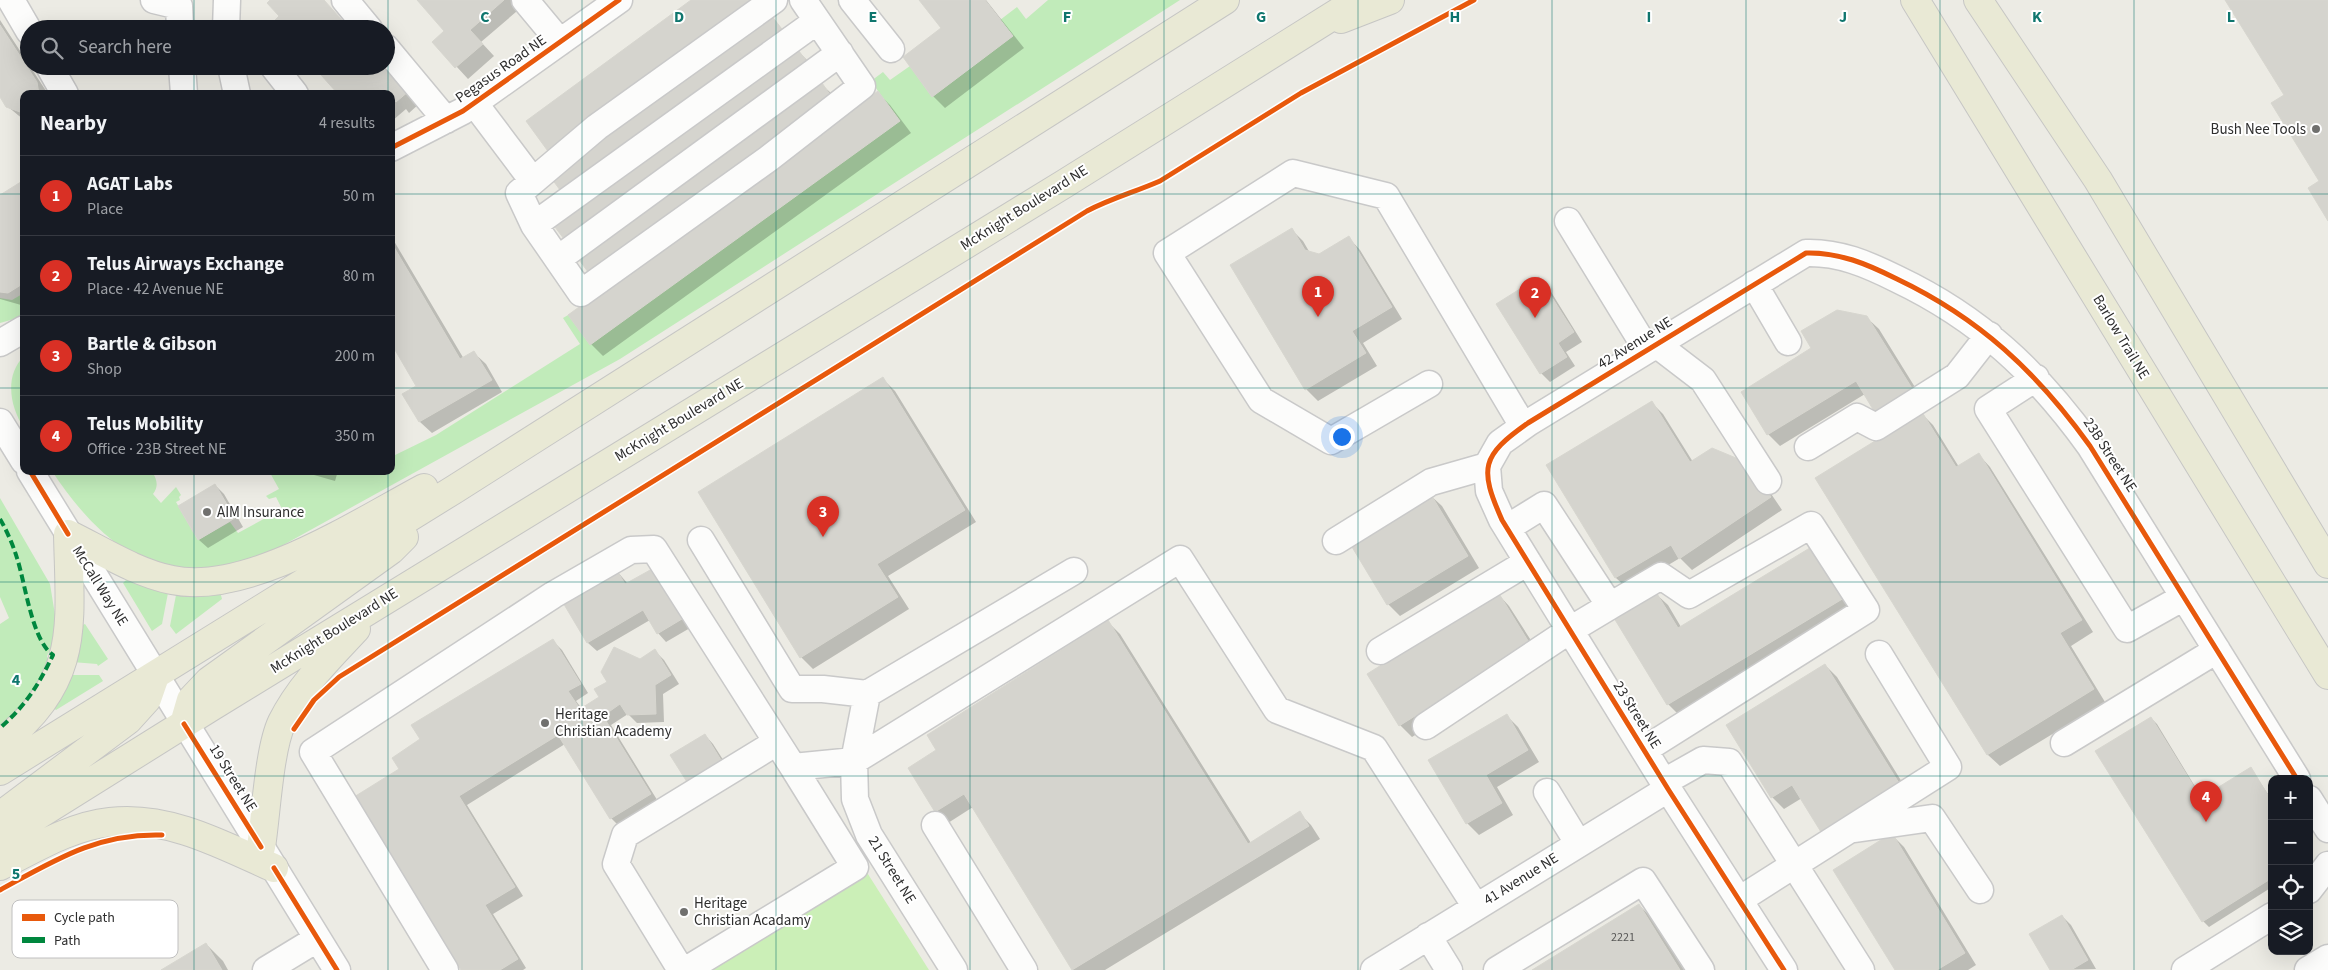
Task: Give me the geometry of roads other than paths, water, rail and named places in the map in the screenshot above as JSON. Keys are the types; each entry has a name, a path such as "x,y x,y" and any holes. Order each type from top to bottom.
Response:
{"main road":[{"path":"0,770 455,489 1225,0"},
{"name":"McKnight Boulevard NE","path":"0,839 380,602 1064,184 1358,0"},
{"path":"1311,30 1390,0"},
{"path":"1896,0 1949,78 1980,105"},
{"name":"Barlow Trail NE","path":"1915,0 2328,675"},
{"path":"1978,0 2098,180 2328,564"},
{"path":"0,744 22,727 48,694 62,667 67,648 70,620 68,534 156,576 174,581 192,582 230,580 260,571 316,546 444,478 530,440"},
{"path":"184,724 191,700 209,681 391,550 455,489"},
{"path":"0,866 76,830 110,822 149,823 205,836 268,857 274,748 281,723 315,672 380,602"},
{"path":"0,816 128,720 147,699 155,676"}],"street":[{"path":"11,0 23,20"},
{"path":"154,0 179,6 180,20"},
{"path":"226,0 226,20"},
{"path":"345,0 362,20"},
{"path":"525,0 560,42"},
{"path":"534,225 810,10 862,86 768,159 581,293 534,225 519,194 597,127 774,0"},
{"path":"852,0 891,49"},
{"name":"Pegasus Road NE","path":"395,146 474,104 617,1"},
{"path":"558,260 840,54"},
{"path":"395,59 446,120"},
{"path":"54,75 63,90"},
{"path":"183,75 184,90"},
{"path":"233,75 236,90"},
{"path":"281,75 292,90"},
{"path":"474,104 533,181"},
{"path":"1429,384 1331,441 1261,400 1167,253 1293,173 1386,196 1523,426"},
{"path":"1568,221 1651,347 1703,380 1768,481"},
{"name":"23B Street NE","path":"1806,253 1823,252 1840,255 1873,267 1940,302 1989,335 2036,378 2066,413 2090,446 2295,775"},
{"name":"42 Avenue NE","path":"1487,466 1500,443 1523,426 1806,253"},
{"path":"1754,284 1788,342"},
{"path":"0,343 20,331"},
{"path":"1808,447 1858,417 1876,427 1957,376 1989,335"},
{"path":"2036,378 1988,409 2127,629 2184,597"},
{"path":"0,422 20,454"},
{"path":"1336,541 1431,482 1487,466"},
{"name":"23 Street NE","path":"1487,466 1489,491 1507,528 1644,750 1784,970"},
{"name":"McCall Way NE","path":"32,475 155,676"},
{"path":"1507,528 1544,505 1610,606"},
{"path":"1426,726 1570,630 1661,576 1689,594 1811,525 1866,610 1644,750"},
{"path":"700,540 792,689 822,689 867,694 1074,571"},
{"path":"445,970 313,752 553,595 631,550 654,550 855,867"},
{"path":"793,767 854,761 1180,559 1277,710 1374,748 1476,907"},
{"path":"1380,651 1528,562"},
{"path":"2064,743 2217,650"},
{"path":"1739,900 1948,766 1880,654"},
{"name":"19 Street NE","path":"155,676 337,970"},
{"name":"21 Street NE","path":"867,694 854,761 855,799 869,835 954,970"},
{"path":"681,970 616,864 626,835 777,742"},
{"name":"41 Avenue NE","path":"1374,970 1578,843 1703,760 1729,762 1794,865"},
{"path":"1547,792 1578,843"},
{"path":"2313,805 2328,829"},
{"path":"1847,831 1932,818 1980,890"},
{"path":"935,825 1024,970"},
{"path":"686,970 881,853"},
{"path":"1794,865 1861,970"},
{"path":"2313,885 2328,866"},
{"path":"1498,970 1643,881 1701,970"},
{"path":"2196,967 2268,919"},
{"path":"1428,936 1449,970"},
{"path":"266,970 317,939"},
{"path":"2308,970 2328,958"}],"place":[{"name":"Bush Nee Tools","path":"2316,129"},
{"name":"AGAT Labs","path":"1318,317"},
{"name":"Telus Airways Exchange","path":"1535,318"},
{"name":"AIM Insurance","path":"207,512"},
{"name":"Bartle & Gibson","path":"823,537"},
{"name":"Heritage Christian Academy","path":"545,723"},
{"name":"Telus Mobility","path":"2206,822"},
{"name":"Heritage Christian Acadamy","path":"684,912"}]}
